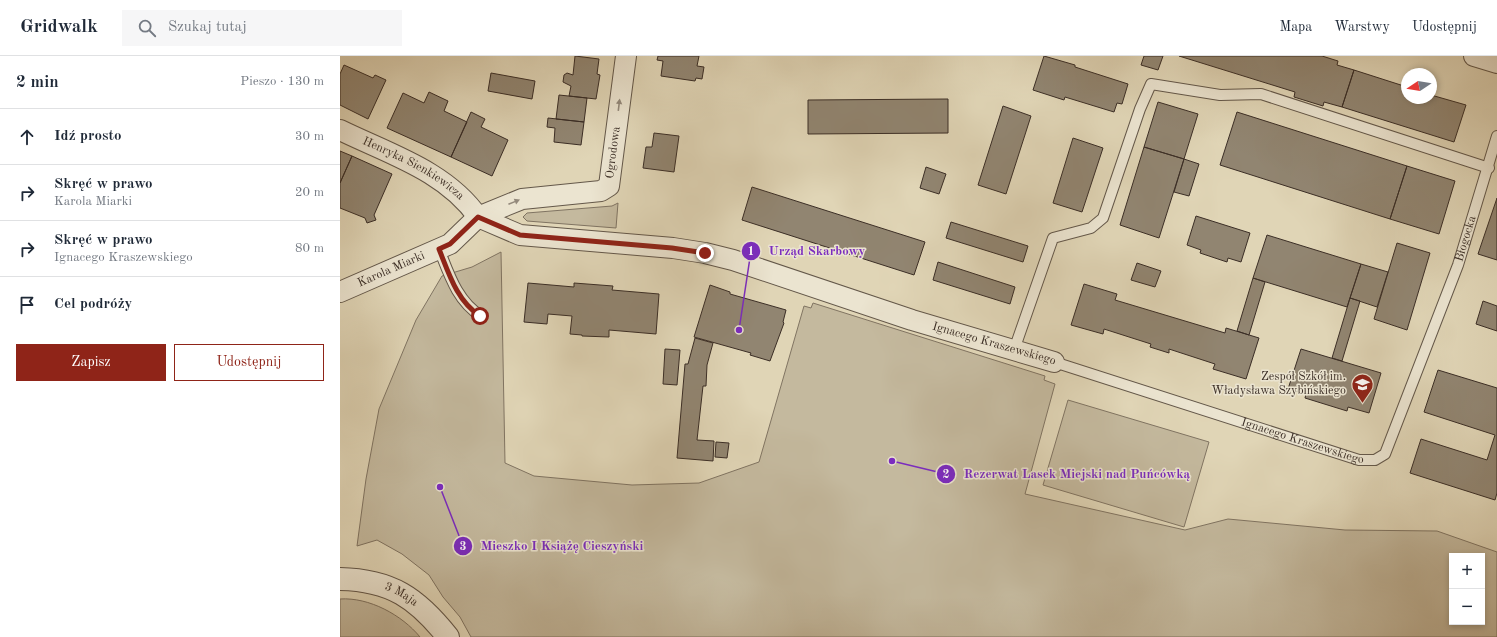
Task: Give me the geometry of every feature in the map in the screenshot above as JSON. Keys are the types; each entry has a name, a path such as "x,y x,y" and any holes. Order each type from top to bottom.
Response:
{"street":[{"name":"Ogrodowa","path":"478,217 522,199 601,191 609,186 626,56"},
{"path":"1474,56 1497,63"},
{"name":"Henryka Sienkiewicza","path":"340,130 432,174 456,191 469,203 478,217"},
{"name":"Karola Miarki","path":"340,292 450,244 478,217"},
{"name":"Ignacego Kraszewskiego","path":"478,217 520,235 672,248 712,254 808,284 912,320 1054,362"},
{"name":"3 Maja","path":"340,579 383,584 411,598 429,614 448,637"}],"lane":[{"path":"1014,350 1053,238 1091,228 1103,218 1140,109 1151,84 1220,95 1261,94 1489,168"},
{"name":"Błogocka","path":"1430,339 1458,265 1495,153 1497,136"},
{"path":"439,249 462,300 480,316"},
{"name":"Ignacego Kraszewskiego","path":"1054,362 1359,460 1375,460 1385,454 1430,339"}],"shaded area":[{"path":"618,203 616,228 527,221 523,217 527,213 612,206"},
{"path":"501,252 505,463 534,476 632,485 699,483 759,462 804,306 811,308 813,303 1045,376 1044,380 1055,384 1025,494 1185,530 1228,519 1345,530 1437,531 1497,552 1497,637 471,637 460,617 443,597 429,575 402,554 377,540 357,546 366,479 379,409 416,320 442,276 472,267"},
{"path":"1068,400 1209,442 1184,527 1043,485"},
{"path":"340,599 362,601 384,609 413,629 420,637 340,637"}],"building":[{"path":"575,56 599,59 597,74 600,75 596,99 569,96 571,86 563,82 564,75 567,73 573,75"},
{"path":"658,56 699,56 697,66 704,67 702,79 696,78 695,81 661,76 663,61 657,60"},
{"path":"1044,56 1075,65 1075,67 1128,84 1122,104 1117,103 1114,112 1065,97 1064,100 1033,90"},
{"path":"1144,56 1163,56 1158,70 1141,65"},
{"path":"1179,56 1322,56 1338,61 1337,65 1354,70 1342,107 1324,102 1323,106 1294,97 1295,92"},
{"path":"344,65 373,78 375,75 386,80 368,119 340,105 340,74"},
{"path":"1354,70 1401,85 1401,104 1437,104 1437,97 1466,105 1454,142 1342,107"},
{"path":"491,73 535,81 532,99 488,91"},
{"path":"429,92 448,101 444,111 467,122 451,157 387,128 403,93 424,103"},
{"path":"559,95 587,98 584,122 556,119"},
{"path":"948,99 948,133 808,134 808,100"},
{"path":"1158,102 1198,114 1184,159 1144,147"},
{"path":"1003,106 1031,116 1006,194 978,185"},
{"path":"471,112 485,119 481,127 508,140 492,176 451,157"},
{"path":"1237,112 1407,166 1390,219 1220,165"},
{"path":"548,118 584,122 581,145 554,142 555,128 547,127"},
{"path":"654,133 679,136 674,172 643,168 646,147 652,147"},
{"path":"1073,138 1103,148 1082,212 1053,203"},
{"path":"1144,147 1184,159 1159,238 1120,225"},
{"path":"340,151 352,156 340,183"},
{"path":"352,156 392,174 374,215 376,220 367,223 365,218 340,208 340,183"},
{"path":"1184,159 1199,164 1189,196 1174,192"},
{"path":"1407,166 1455,181 1439,234 1390,219"},
{"path":"926,167 946,174 939,194 920,188"},
{"path":"752,187 925,242 914,275 742,220"},
{"path":"1497,198 1497,260 1478,254"},
{"path":"1196,216 1250,233 1241,262 1228,258 1227,262 1200,253 1201,250 1187,245"},
{"path":"951,222 1028,246 1023,262 946,238"},
{"path":"1267,235 1361,264 1347,307 1253,278"},
{"path":"1397,243 1430,253 1407,330 1374,319"},
{"path":"938,262 1015,287 1010,304 933,280"},
{"path":"1137,263 1161,271 1155,287 1131,280"},
{"path":"1361,264 1388,272 1377,307 1350,298"},
{"path":"1253,278 1265,282 1249,335 1237,331"},
{"path":"528,283 574,287 574,283 613,286 612,290 659,294 656,334 609,330 609,337 570,334 572,316 548,314 547,324 524,322"},
{"path":"1084,284 1117,294 1115,300 1225,333 1226,328 1259,338 1246,379 1213,369 1215,364 1169,349 1169,353 1150,347 1151,344 1104,329 1103,334 1071,325"},
{"path":"710,285 730,292 730,294 786,310 784,323 770,361 750,355 751,353 694,337"},
{"path":"1350,298 1360,301 1342,361 1332,358"},
{"path":"1483,301 1497,306 1497,331 1476,324"},
{"path":"695,338 713,343 707,365 706,386 703,386 697,440 714,441 713,461 677,458 685,364 688,364"},
{"path":"665,349 680,350 677,385 663,384"},
{"path":"1301,349 1381,373 1369,413 1348,407 1347,411 1305,398 1306,394 1288,389"},
{"path":"1438,370 1497,388 1497,493 1495,500 1410,473 1421,439 1487,460 1495,435 1424,412"},
{"path":"716,442 729,443 727,458 715,457"}],"place":[{"name":"Urząd Skarbowy","path":"739,330"},
{"name":"Zespół Szkół im. Władysława Szybińskiego","path":"1362,404"},
{"name":"Rezerwat Lasek Miejski nad Puńcówką","path":"892,461"},
{"name":"Mieszko I Książę Cieszyński","path":"440,487"}],"route":[{"path":"480,316 462,300 439,249 450,244 478,217 520,235 672,248 705,253"}]}
